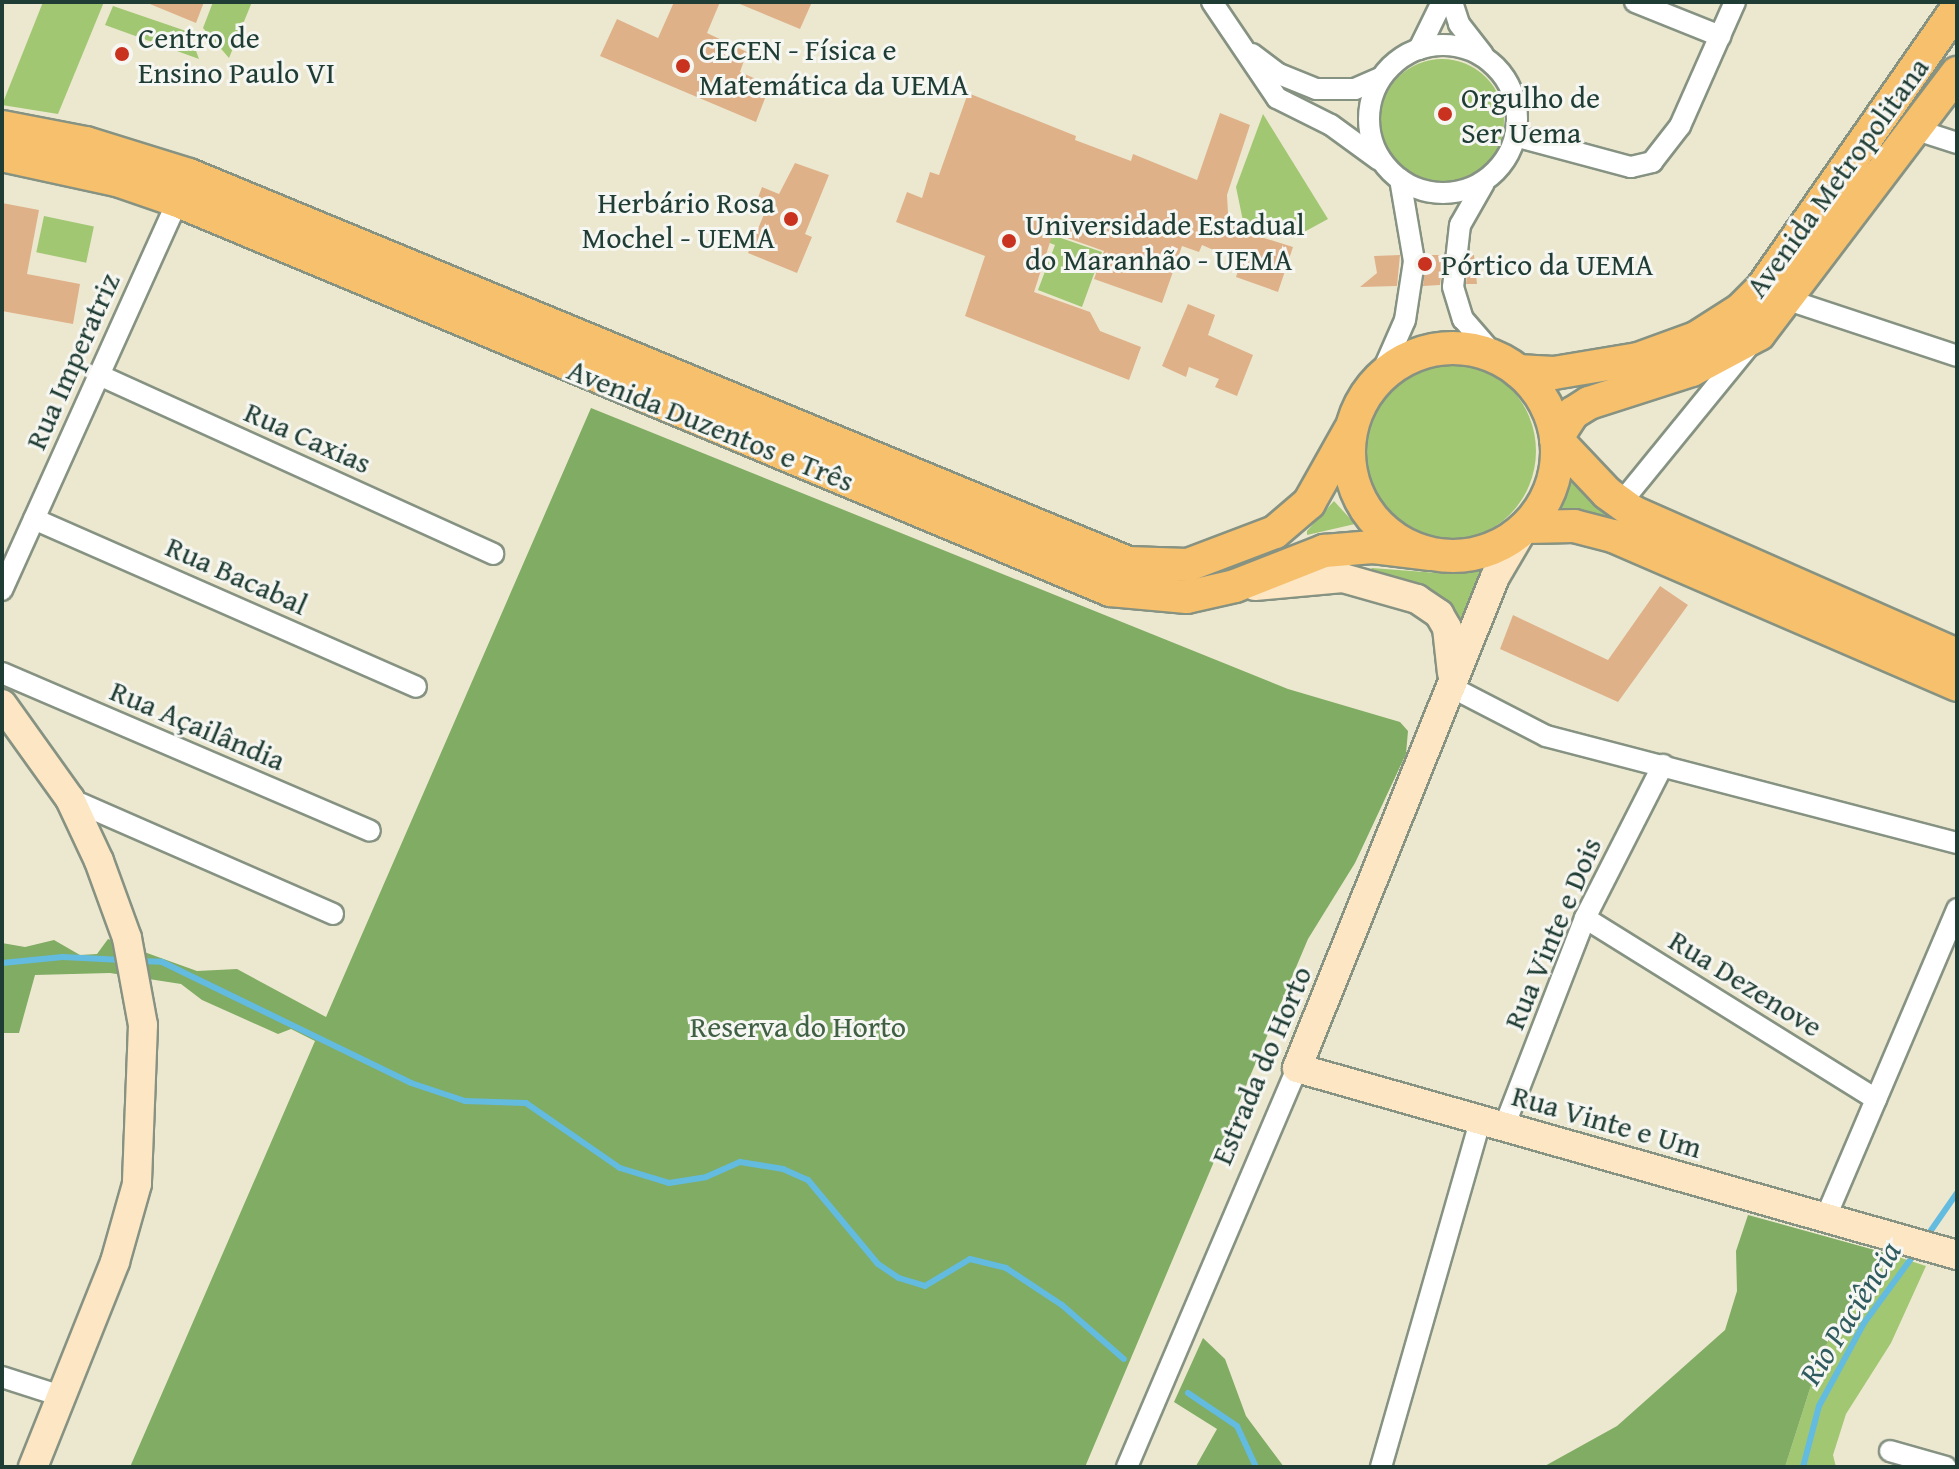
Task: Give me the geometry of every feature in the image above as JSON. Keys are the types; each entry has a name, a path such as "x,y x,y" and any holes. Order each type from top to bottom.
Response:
{"main road":[{"name":"Avenida Metropolitana","path":"1507,364 1554,373 1638,359 1696,338 1740,310 1762,288 1957,8"},
{"name":"Avenida Metropolitana","path":"1556,439 1573,413 1589,403 1692,370 1759,334 1917,130 1957,73"},
{"name":"Avenida Duzentos e Três","path":"2,127 86,143 189,175 1128,563 1188,565 1275,532 1309,503 1350,430"},
{"name":"Avenida Duzentos e Três","path":"2,155 120,181 178,201 1091,583 1149,597 1211,593 1324,551 1373,547 1429,554"},
{"path":"1957,655 1620,504 1556,439 1536,389 1507,364 1454,348 1432,350 1411,356 1380,377 1361,401 1350,430 1349,466 1365,509 1387,533 1429,554 1475,554 1524,529 1574,526 1613,536 1957,685"},
{"path":"1524,529 1550,492 1556,439"}],"street":[{"path":"1212,2 1277,98 1331,125 1383,162 1400,179 1445,193 1489,177"},
{"path":"1419,49 1442,2"},
{"path":"1452,2 1459,24 1512,93 1515,136 1466,207 1460,225 1453,287 1463,319 1507,364"},
{"path":"1635,2 1720,36"},
{"path":"1515,136 1631,167 1645,166 1662,154 1680,126 1735,2"},
{"path":"1237,41 1279,74 1316,89 1355,89 1380,78 1419,49 1441,45 1485,58"},
{"path":"1380,78 1368,121 1383,162"},
{"path":"1917,130 1957,143"},
{"path":"1380,377 1405,320 1414,261 1400,179"},
{"name":"Rua Imperatriz","path":"2,590 178,201"},
{"path":"1788,300 1957,356"},
{"path":"1620,504 1759,334"},
{"name":"Rua Caxias","path":"99,375 493,554"},
{"name":"Rua Bacabal","path":"34,519 416,687"},
{"name":"Estrada do Horto","path":"1127,1467 1297,1068 1495,577 1524,529"},
{"name":"Estrada do Horto","path":"1211,593 1326,577 1417,599 1439,614 1447,628 1451,687"},
{"name":"Rua Açailândia","path":"2,673 370,831"},
{"path":"1451,687 1546,736 1957,843"},
{"path":"2,704 70,799 127,938 136,979 144,1098 137,1184 115,1262 64,1397 33,1467"},
{"name":"Rua Vinte e Dois","path":"1381,1467 1492,1124 1585,918 1663,765"},
{"path":"70,799 333,914"},
{"path":"1825,1219 1957,909"},
{"name":"Rua Dezenove","path":"1585,918 1876,1099"},
{"name":"Rua Vinte e Um","path":"1297,1068 1946,1252"},
{"path":"2,1377 64,1397"},
{"path":"1890,1451 1946,1467"}],"green space":[{"path":"43,2 104,2 58,114 2,105"},
{"path":"213,2 252,2 229,58 203,28"},
{"path":"113,6 189,32 199,59 105,25"},
{"path":"1442,59 1466,64 1486,77 1499,97 1504,121 1499,145 1486,165 1466,178 1442,183 1418,178 1398,165 1385,145 1380,121 1385,97 1398,77 1418,64"},
{"path":"1263,114 1328,219 1293,238 1243,221 1236,187"},
{"path":"44,216 94,227 86,263 36,252"},
{"path":"1017,223 1102,252 1082,307 1038,290 1055,245 1024,233"},
{"path":"1446,361 1480,368 1496,376 1509,388 1521,401 1529,417 1536,451 1529,485 1521,501 1509,514 1496,526 1480,534 1446,541 1412,534 1396,526 1383,514 1371,501 1363,485 1356,451 1363,417 1371,401 1383,388 1396,376 1412,368"},
{"name":"Reserva do Horto","path":"591,408 1288,689 1400,722 1408,731 1406,754 1355,863 1308,939 1085,1467 130,1467 315,1041 291,1029 278,1034 202,1000 181,984 110,973 35,975 19,1033 2,1033 2,943 25,947 54,940 80,955 97,954 108,939 197,971 237,969 326,1017"},
{"path":"1567,465 1640,528 1562,510"},
{"path":"1334,501 1355,524 1307,535 1307,531"},
{"path":"1372,568 1451,574 1488,568 1464,632 1368,572"},
{"path":"1748,1215 1889,1254 1822,1351 1785,1467 1543,1467 1617,1426 1725,1330 1737,1291 1736,1251"},
{"path":"1889,1254 1926,1266 1891,1343 1846,1414 1833,1455 1836,1467 1785,1467 1822,1351"},
{"path":"1203,1338 1225,1359 1246,1416 1284,1467 1196,1466 1217,1429 1174,1402"}],"building":[{"path":"145,2 204,2 196,23"},
{"name":"CECEN - Física e Matemática da UEMA","path":"674,2 720,2 707,33 747,52 740,72 770,85 756,122 600,56 617,19 658,38"},
{"name":"CECEN - Física e Matemática da UEMA","path":"735,2 812,2 800,29"},
{"path":"968,93 1076,136 1075,140 1131,161 1133,154 1197,180 1220,113 1250,125 1227,195 1228,213 1248,233 1293,247 1278,292 1236,277 1241,262 1202,245 1199,252 1182,246 1162,303 1094,279 1104,251 1053,233 1034,292 1090,312 1100,331 1141,347 1129,380 965,316 985,256 896,222 907,192 922,198 930,172 939,175"},
{"name":"Herbário Rosa Mochel - UEMA","path":"795,163 829,175 805,234 812,237 797,273 748,253 767,207 756,203 762,187 779,194"},
{"path":"2,203 39,210 27,274 80,284 73,324 2,311"},
{"path":"1400,255 1397,286 1360,287 1377,273 1374,256"},
{"path":"1426,255 1444,255 1440,285 1423,286"},
{"path":"1470,255 1474,255 1477,284 1466,284"},
{"path":"1188,304 1215,315 1208,335 1253,355 1237,396 1215,387 1219,379 1189,367 1186,377 1162,366"},
{"path":"1660,586 1688,605 1618,702 1500,649 1513,615 1608,660"}],"waterway":[{"path":"2,963 63,957 122,960"},
{"path":"137,961 162,962 411,1083 465,1101 526,1103 620,1168 669,1183 706,1177 740,1162 783,1169 808,1180 878,1264 899,1278 925,1286 970,1259 1006,1268 1062,1305 1124,1359"},
{"name":"Rio Paciência","path":"1925,1239 1957,1193"},
{"name":"Rio Paciência","path":"1803,1467 1819,1406 1864,1323 1916,1252"},
{"path":"1188,1393 1237,1426 1256,1467"}],"place":[{"name":"Centro de Ensino Paulo VI","path":"122,54"},
{"name":"CECEN - Física e Matemática da UEMA","path":"683,66"},
{"name":"Orgulho de Ser Uema","path":"1445,114"},
{"name":"Herbário Rosa Mochel - UEMA","path":"791,219"},
{"name":"Universidade Estadual do Maranhão - UEMA","path":"1009,241"},
{"name":"Pórtico da UEMA","path":"1425,264"}]}
